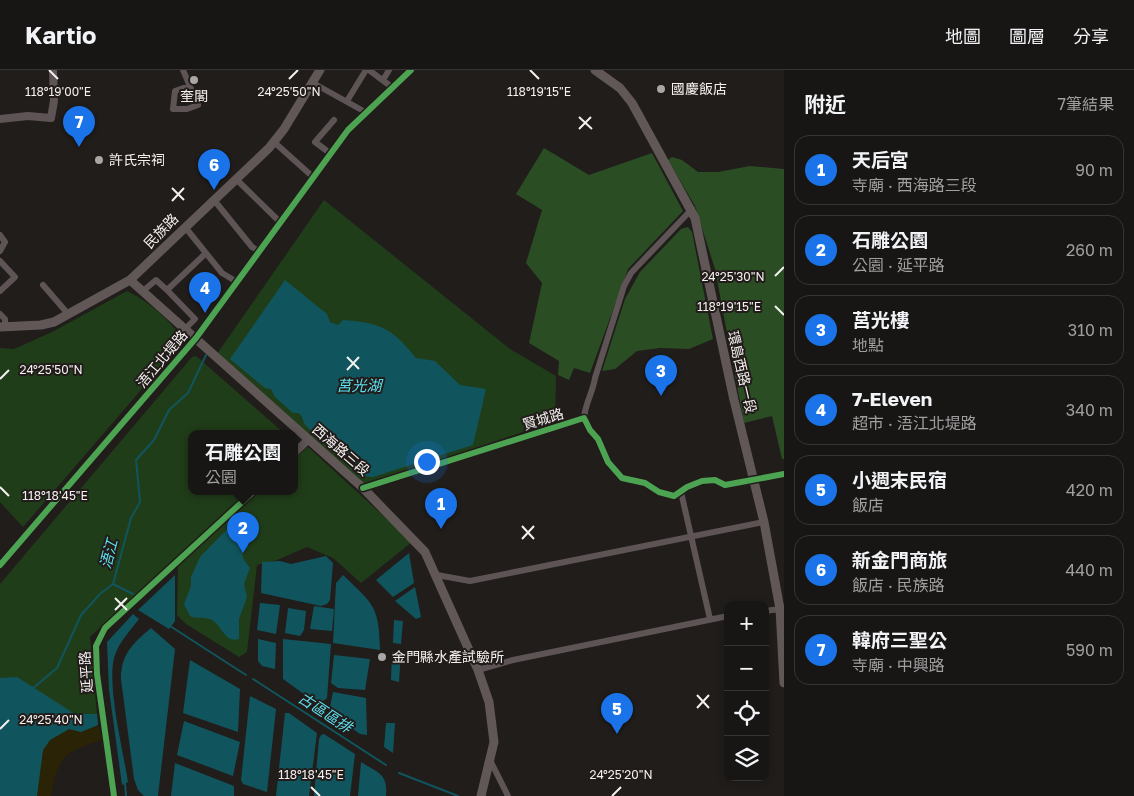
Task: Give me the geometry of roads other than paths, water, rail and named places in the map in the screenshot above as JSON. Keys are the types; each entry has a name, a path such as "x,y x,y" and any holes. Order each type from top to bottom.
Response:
{"main road":[{"name":"民族路","path":"2,327 48,324 69,315 130,280 274,142 320,70"},
{"name":"環島西路一段","path":"594,70 620,88 632,103 692,210 764,522 780,609 784,683"},
{"name":"西海路三段","path":"130,280 297,430"},
{"name":"西海路三段","path":"298,431 363,488 425,552 437,575 478,670 489,702 493,721 494,742 481,796"}],"street":[{"path":"3,119 28,116 51,118 54,100 53,70"},
{"path":"183,70 188,86 198,105 173,109 175,91 188,86"},
{"path":"347,101 370,70 393,88"},
{"path":"383,80 389,70"},
{"name":"浯江北堤路","path":"0,565 196,338 348,130 411,70"},
{"path":"313,83 367,113"},
{"path":"331,154 315,142 334,120"},
{"path":"274,142 314,178"},
{"path":"236,179 280,222"},
{"path":"214,200 252,247 259,251"},
{"path":"584,418 584,409 593,391 595,378 624,286 632,273 692,210"},
{"path":"185,227 222,274 236,282"},
{"path":"0,235 5,242 0,256 15,277 0,291"},
{"path":"167,290 206,253"},
{"path":"143,291 156,280 195,319 185,329"},
{"path":"43,285 69,315"},
{"path":"0,314 4,319 2,327"},
{"name":"賢城路","path":"363,488 584,418 598,439 608,462 622,478 645,483 659,492 674,496 702,481 715,480 725,485 753,480"},
{"path":"298,450 308,440"},
{"path":"753,480 784,474"},
{"path":"681,492 710,619"},
{"name":"延平路","path":"114,796 97,674 96,646 99,637 105,628 250,495"},
{"path":"437,575 470,581 764,522"},
{"path":"769,610 780,609"},
{"path":"478,670 513,660 724,617"},
{"path":"490,760 508,796"}],"water":[{"name":"莒光湖","path":"285,280 327,314 330,322 338,325 343,320 376,325 400,340 416,358 435,361 460,385 486,389 473,445 373,477 359,476 331,448 328,439 312,431 306,426 300,414 293,413 275,397 271,389 265,388 230,359"},
{"path":"254,516 257,520 256,528 246,542 249,546 242,553 244,560 250,568 244,584 247,597 239,619 239,639 234,640 227,636 214,621 190,616 184,604 191,586 191,577 200,557 234,522"},
{"path":"409,553 414,583 393,597 376,580"},
{"path":"326,556 333,563 330,600 327,604 321,606 261,593 262,562 280,561 291,564"},
{"path":"175,575 175,621 169,629 138,610"},
{"path":"343,575 362,593 373,607 378,624 380,650 333,643 336,583"},
{"path":"415,587 421,617 416,619 395,601"},
{"path":"260,603 280,605 276,634 257,630"},
{"path":"314,606 334,609 332,631 310,629"},
{"path":"288,608 306,611 304,630 300,636 285,633"},
{"path":"133,614 139,619 118,647 112,670 114,702 128,782 122,785 109,690 107,642"},
{"path":"394,620 403,621 401,644 393,643"},
{"path":"151,628 175,649 158,796 144,796 138,790 134,779 121,679 123,663 129,650"},
{"path":"258,639 276,643 275,669 262,666 258,661"},
{"path":"283,639 331,644 327,698 322,702 315,702 283,679"},
{"path":"392,652 401,652 399,682 391,680"},
{"path":"334,655 370,659 365,690 338,688 331,683"},
{"path":"190,660 240,689 238,732 183,713"},
{"path":"17,677 75,714 97,714 98,725 81,732 69,729 50,740 43,750 37,796 0,796 0,678"},
{"path":"333,692 366,698 367,735 360,734 329,712"},
{"path":"250,696 276,709 267,792 243,784 241,780"},
{"path":"285,713 289,713 317,733 309,796 276,796"},
{"path":"184,721 240,742 233,776 177,755"},
{"path":"386,723 395,723 393,753 384,747"},
{"path":"324,734 355,754 350,796 314,796 319,739"},
{"path":"361,762 381,774 385,783 386,796 358,796"},
{"path":"175,763 234,786 234,796 171,796"}],"waterway":[{"name":"浯江","path":"32,689 57,668 81,615 100,594 113,584 131,518 140,502 136,460 154,440 169,410 188,393 206,355"},
{"name":"古區區排","path":"113,584 133,594"},
{"name":"古區區排","path":"170,626 246,675"},
{"name":"古區區排","path":"253,679 386,765"},
{"name":"古區區排","path":"399,773 458,796"},
{"path":"125,783 126,796"}],"place":[{"name":"奎閣","path":"194,80"},
{"name":"國慶飯店","path":"661,89"},
{"name":"韓府三聖公","path":"79,147"},
{"name":"許氏宗祠","path":"99,160"},
{"name":"新金門商旅","path":"214,190"},
{"name":"7-Eleven","path":"205,313"},
{"name":"莒光樓","path":"661,396"},
{"name":"天后宮","path":"441,529"},
{"name":"石雕公園","path":"243,553"},
{"name":"金門縣水產試驗所","path":"382,657"},
{"name":"小週末民宿","path":"617,734"}]}
